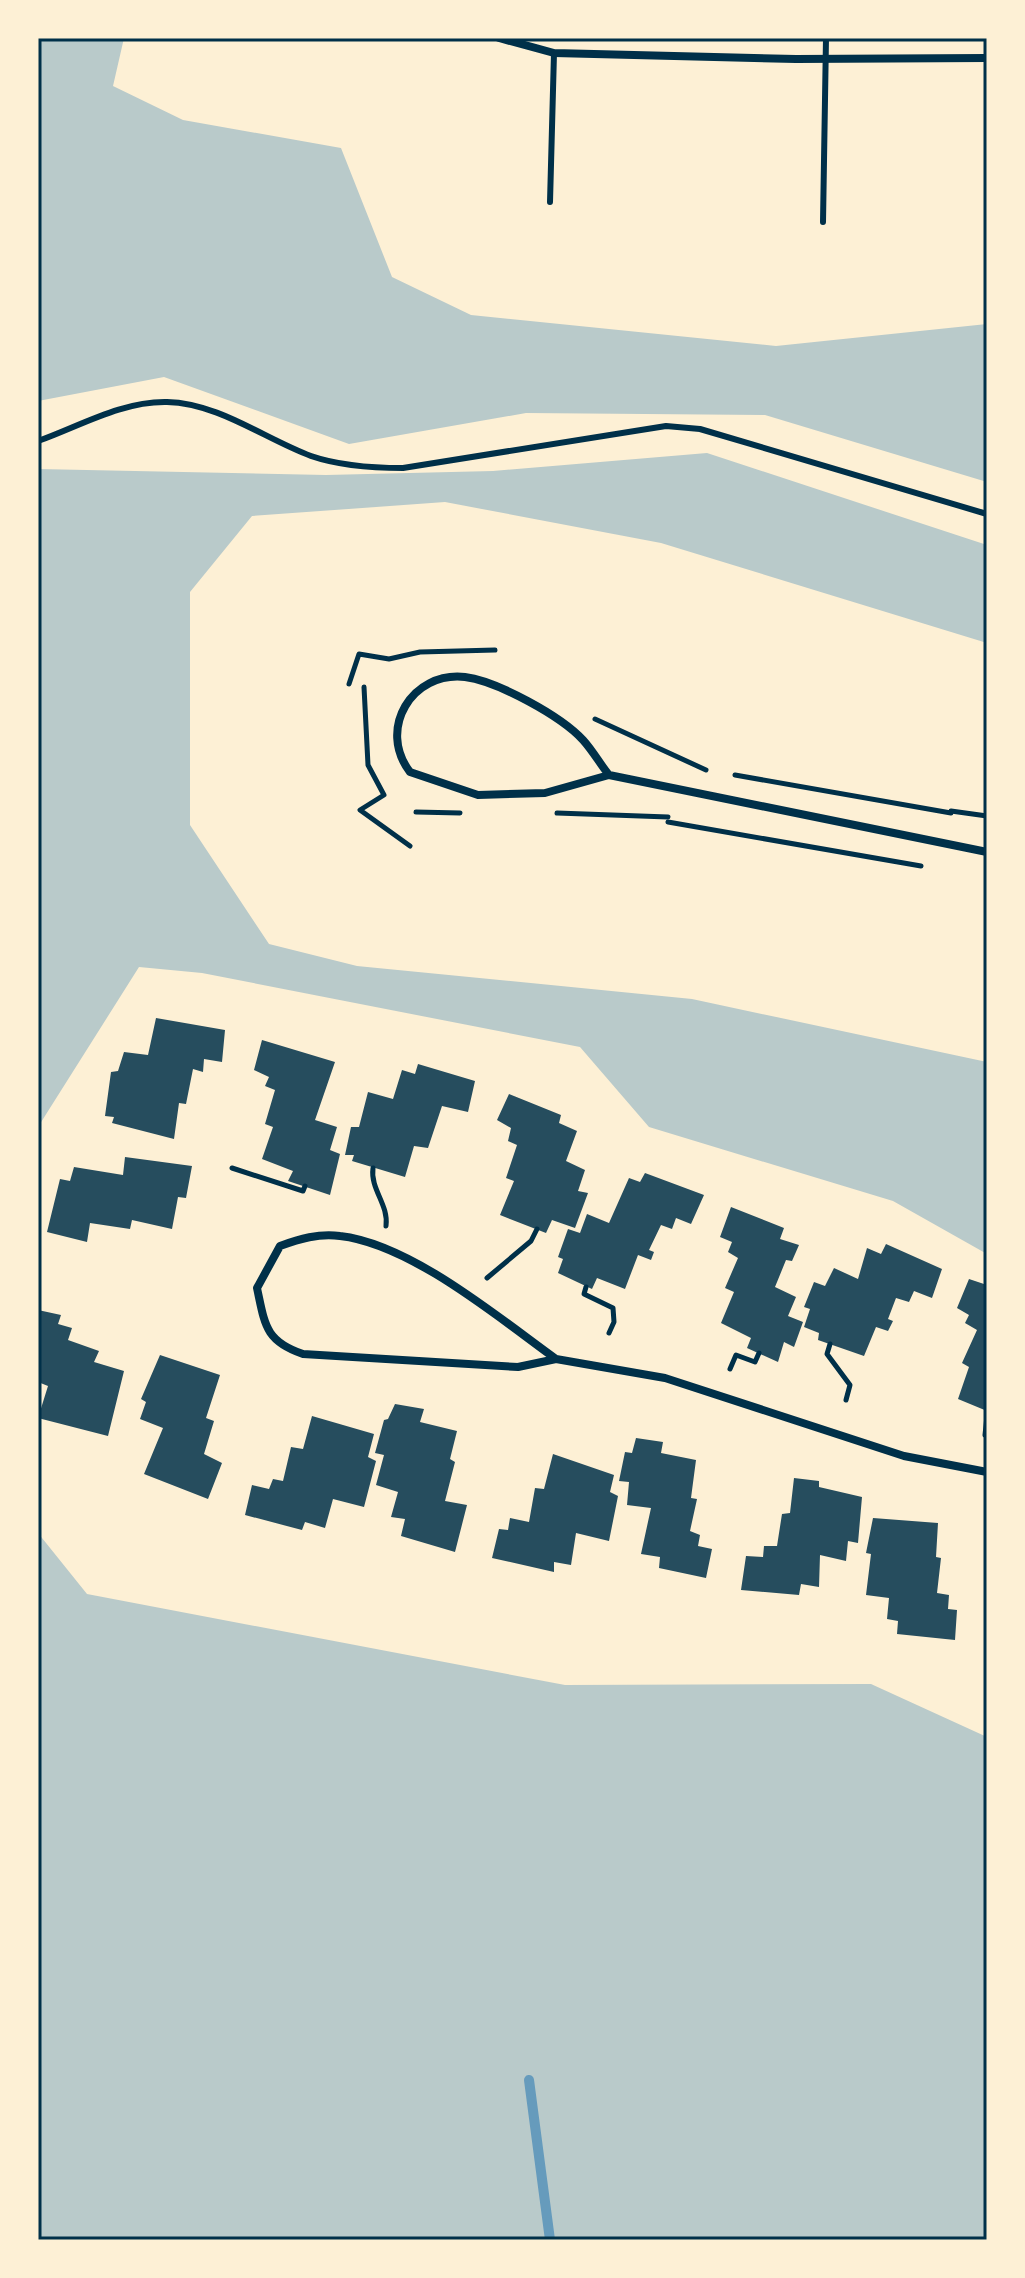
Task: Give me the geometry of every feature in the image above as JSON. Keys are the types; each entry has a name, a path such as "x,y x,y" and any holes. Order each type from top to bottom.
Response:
{"street":[{"path":"499,38 554,53 987,58"},
{"path":"609,775 582,739 543,711 489,684 464,677 439,679 424,688 400,711 395,743 410,772 478,795 545,793 609,775 987,852"},
{"path":"556,1359 439,1275 365,1242 341,1236 318,1236 280,1246 257,1288 267,1329 280,1346 303,1354 518,1367 556,1359 665,1378 904,1456 987,1472"}],"lane":[{"path":"823,222 826,38"},
{"path":"550,202 554,53"},
{"path":"38,441 124,409 168,402 202,408 313,457 369,468 403,468 666,426 700,429 987,514"}],"path":[{"path":"349,684 359,654 389,659 420,652 495,650"},
{"path":"364,687 368,765 384,795 360,810 410,846"},
{"path":"584,713 704,770 987,816"},
{"path":"668,822 921,866"},
{"path":"232,1168 303,1191 305,1186"},
{"path":"373,1168 372,1179 387,1217 385,1227"},
{"path":"487,1278 531,1241 537,1229"},
{"path":"586,1287 584,1294 613,1308 614,1322 609,1333"},
{"path":"830,1344 827,1354 850,1385 846,1400"},
{"path":"730,1369 736,1355 755,1362 759,1353"},
{"path":"985,1435 987,1416"}],"shaded area":[{"path":"38,38 124,38 113,86 183,120 341,148 392,277 471,315 776,346 987,324 987,482 765,415 526,413 349,444 164,377 38,401"},
{"path":"707,453 987,545 987,643 661,543 445,502 252,516 190,592 190,825 269,944 357,966 692,999 987,1062 987,1254 893,1201 649,1127 580,1047 202,973 139,967 38,1127 38,469 326,475 493,471"},
{"path":"38,1533 87,1594 565,1685 871,1684 987,1737 987,2240 38,2240"}],"building":[{"path":"156,1018 225,1030 222,1062 204,1059 203,1072 193,1069 186,1104 179,1103 174,1139 112,1123 114,1117 105,1116 111,1072 118,1071 124,1052 148,1055"},
{"path":"262,1040 335,1062 315,1120 337,1127 330,1150 340,1154 330,1195 288,1181 293,1171 262,1159 273,1127 265,1124 275,1090 265,1086 269,1077 254,1070"},
{"path":"418,1064 475,1081 468,1112 442,1106 428,1148 414,1146 405,1177 352,1161 354,1155 345,1155 351,1127 359,1127 368,1092 393,1099 402,1070 415,1074"},
{"path":"509,1094 561,1115 559,1123 577,1131 566,1161 585,1170 578,1191 588,1193 575,1228 552,1220 546,1233 500,1215 514,1181 506,1178 517,1145 508,1141 511,1128 497,1120"},
{"path":"125,1157 192,1166 186,1198 178,1197 172,1229 132,1220 130,1229 90,1223 87,1242 47,1232 60,1179 70,1181 74,1167 123,1175"},
{"path":"645,1173 704,1195 691,1224 676,1218 672,1229 661,1225 649,1250 654,1252 651,1260 638,1255 625,1289 597,1278 592,1289 558,1273 563,1259 558,1257 568,1229 580,1233 587,1214 609,1223 629,1178 640,1182"},
{"path":"731,1207 784,1228 780,1239 799,1245 792,1261 786,1260 775,1287 796,1297 788,1316 803,1322 794,1347 784,1342 778,1362 747,1348 751,1338 721,1323 734,1292 725,1288 738,1258 728,1252 732,1242 720,1237"},
{"path":"886,1244 942,1269 932,1298 914,1291 909,1302 896,1298 888,1319 893,1321 888,1331 876,1327 864,1356 818,1340 819,1333 804,1327 810,1309 804,1307 814,1282 825,1286 834,1268 858,1279 867,1248 881,1254"},
{"path":"969,1279 987,1285 987,1411 958,1399 969,1367 962,1363 977,1330 965,1323 969,1315 957,1308"},
{"path":"38,1310 61,1315 58,1324 72,1328 68,1340 99,1351 94,1362 124,1371 108,1436 38,1418 48,1386 38,1382"},
{"path":"160,1355 220,1375 206,1418 214,1421 204,1454 222,1463 208,1499 144,1474 163,1428 140,1419 146,1402 141,1399"},
{"path":"395,1404 424,1409 420,1422 457,1431 450,1459 455,1462 445,1501 467,1505 455,1552 401,1536 405,1519 391,1517 398,1492 376,1485 384,1455 375,1453 384,1420 388,1419"},
{"path":"312,1416 374,1434 368,1457 376,1461 364,1507 333,1499 325,1528 305,1522 302,1530 245,1515 252,1485 269,1489 273,1479 283,1481 291,1447 303,1449"},
{"path":"636,1438 663,1442 661,1453 696,1460 691,1498 697,1499 690,1531 700,1535 698,1546 712,1549 706,1578 659,1568 660,1557 641,1554 651,1508 627,1505 629,1482 619,1481 625,1452 632,1453"},
{"path":"553,1454 614,1475 610,1492 618,1496 609,1541 576,1533 571,1565 554,1562 554,1572 492,1558 499,1529 508,1530 510,1518 529,1522 535,1488 544,1489"},
{"path":"794,1478 819,1481 819,1487 862,1497 858,1543 848,1541 846,1561 820,1555 819,1587 801,1584 799,1595 741,1590 746,1556 763,1557 764,1546 777,1546 782,1514 790,1513"},
{"path":"873,1518 938,1523 936,1557 941,1558 937,1593 949,1595 948,1609 957,1610 955,1640 897,1634 898,1621 887,1619 889,1598 866,1595 871,1554 866,1553"}],"waterway":[{"path":"529,2080 550,2240"}]}
